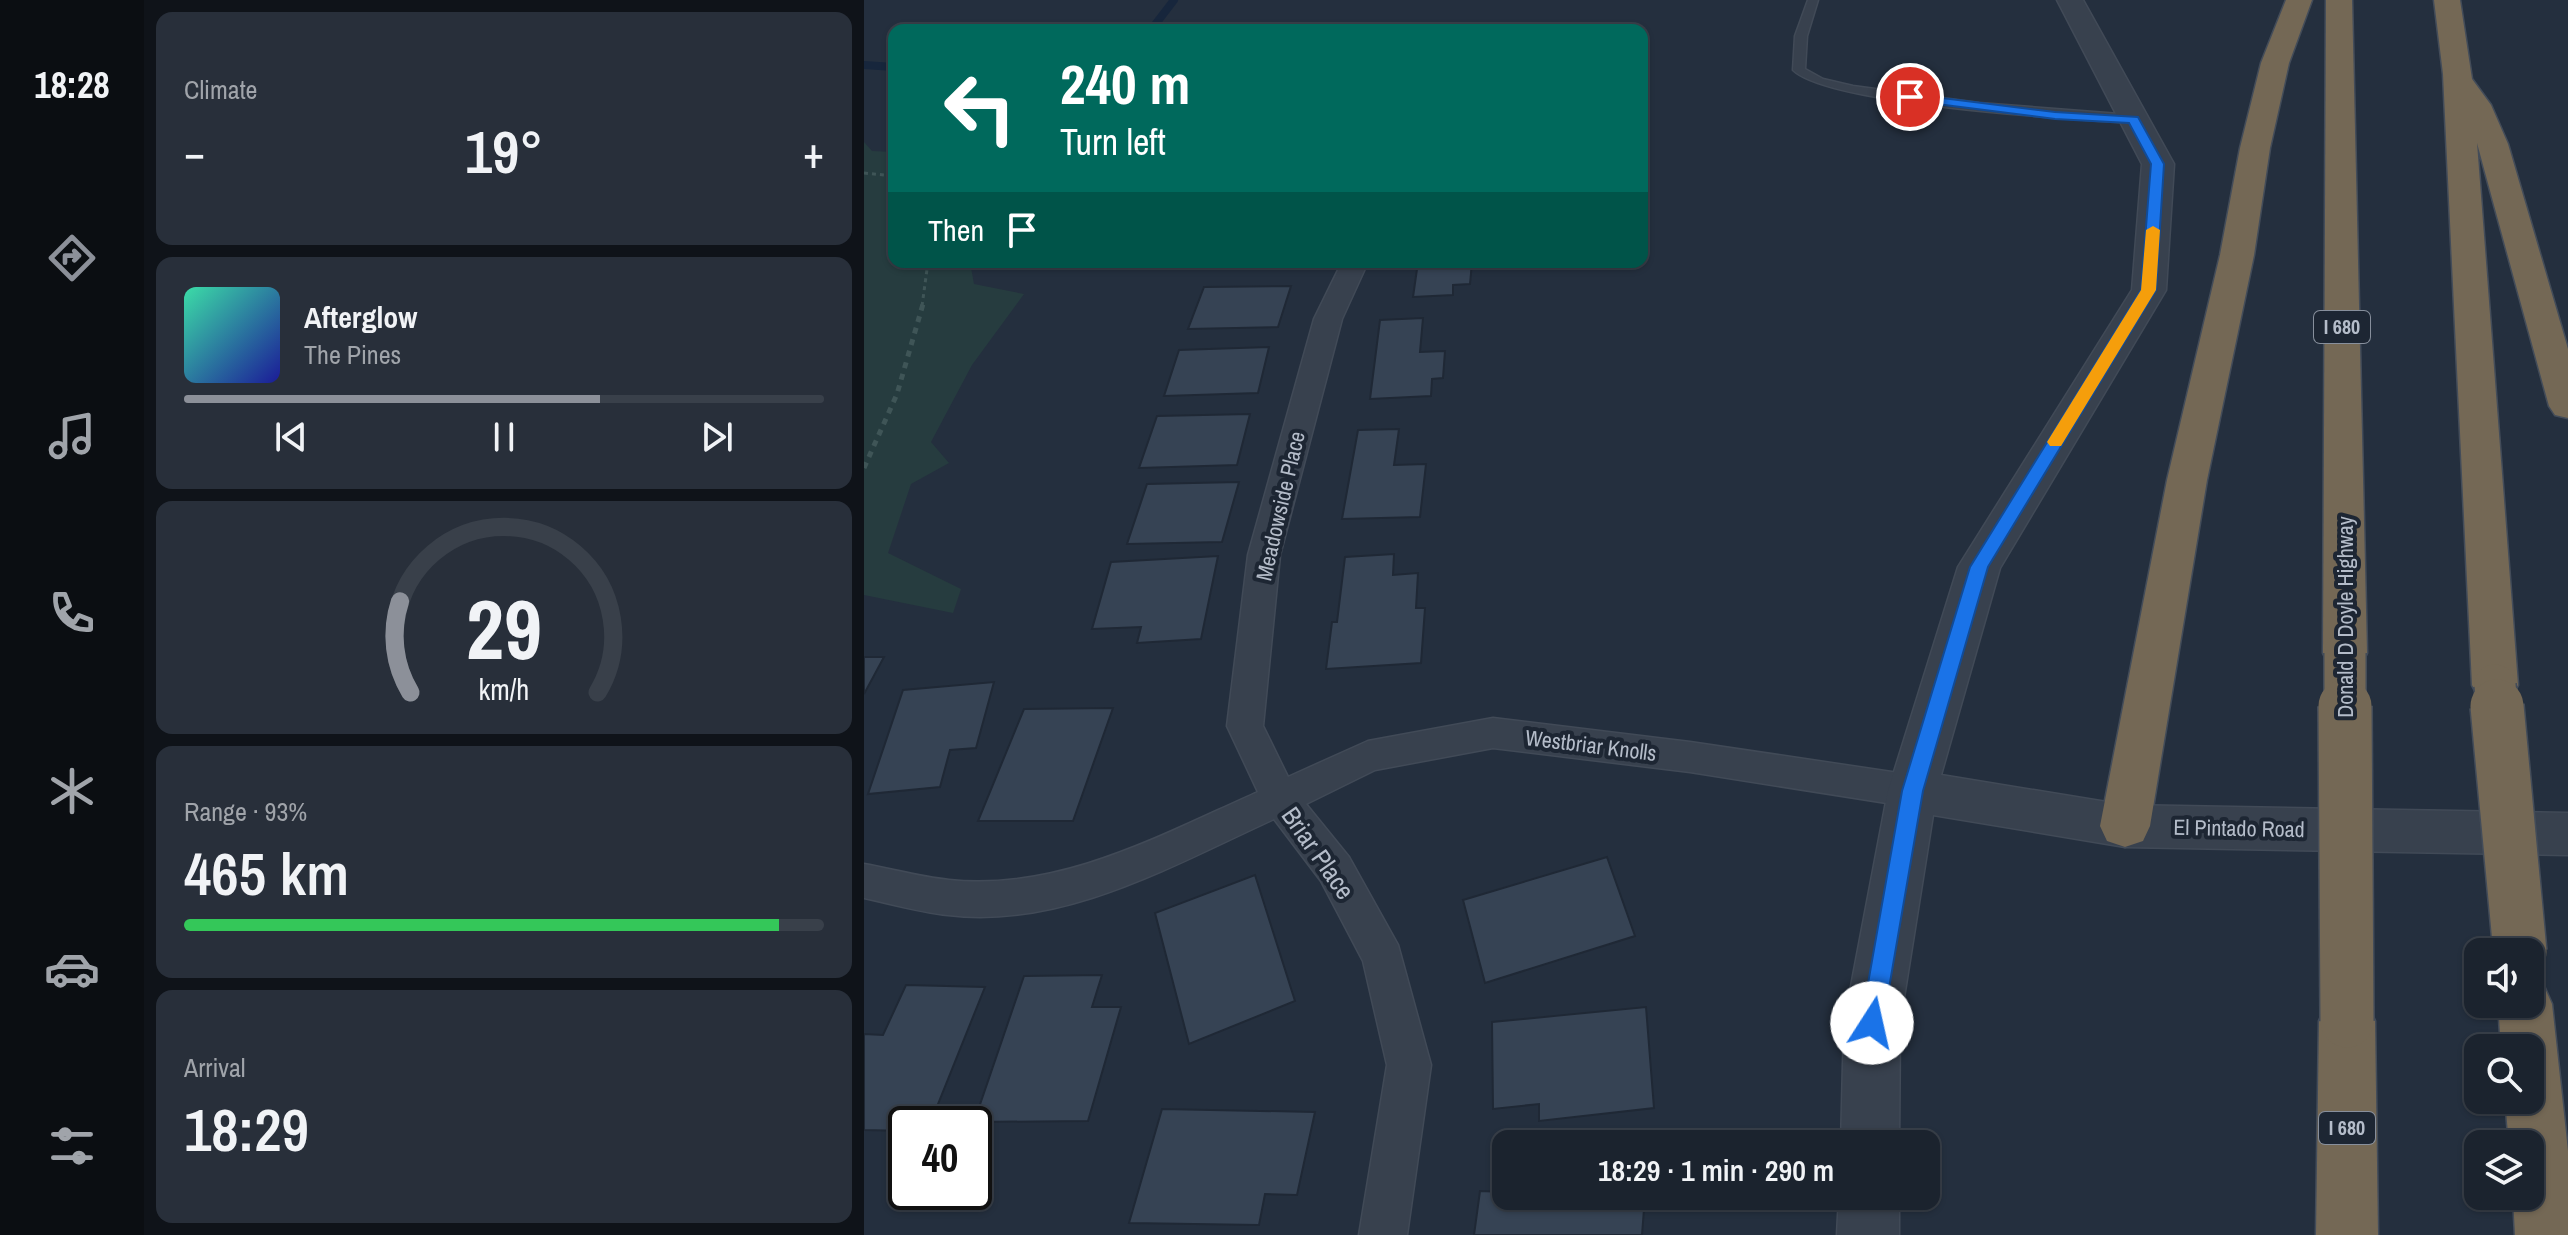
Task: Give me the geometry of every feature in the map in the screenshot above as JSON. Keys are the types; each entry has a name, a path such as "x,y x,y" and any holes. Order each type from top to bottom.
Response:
{"highway":[{"path":"2125,826 2187,480 2237,255 2255,148 2275,63 2299,0"},
{"name":"Donald D Doyle Highway","path":"2339,0 2347,1235"},
{"path":"2447,0 2457,74 2495,685 2519,938"},
{"path":"2457,74 2481,111 2497,153 2520,246 2568,406"},
{"path":"2535,1114 2546,1235"}],"street":[{"path":"1870,1130 1872,1023 1912,791 1979,567 2149,290 2158,164 2070,0"},
{"name":"Meadowside Place","path":"1280,799 1245,726 1264,555 1328,319 1352,268"},
{"name":"Westbriar Knolls","path":"1280,799 1368,756 1493,733 1690,757 1912,791"},
{"name":"El Pintado Road","path":"1912,791 2125,826 2568,834"},
{"name":"Briar Place","path":"864,881 950,898 1032,896 1120,871 1280,799 1335,869 1383,958 1406,1049 1409,1065 1383,1235"},
{"path":"1868,1235 1869,1210"}],"lane":[{"path":"1813,0 1798,58 1799,70 1809,79 1935,101 2055,115 2133,119"}],"path":[{"path":"864,173 888,175"},
{"path":"864,468 886,426 922,315 927,268"}],"green space":[{"path":"864,142 872,151 888,152 888,268 971,268 974,284 1024,294 972,365 931,442 949,463 911,484 888,553 961,589 953,613 864,595"}],"building":[{"path":"1417,268 1471,268 1470,284 1453,285 1453,295 1413,297"},
{"path":"1291,286 1278,327 1188,329 1204,287"},
{"path":"1423,318 1420,352 1445,351 1443,378 1432,379 1431,396 1370,399 1380,320"},
{"path":"1269,347 1258,393 1164,396 1179,350"},
{"path":"1250,414 1237,465 1139,468 1157,416"},
{"path":"1399,429 1394,465 1426,464 1420,517 1342,519 1358,430"},
{"path":"1239,482 1222,542 1127,544 1147,484"},
{"path":"1394,554 1393,575 1418,573 1416,608 1425,608 1421,663 1326,669 1332,622 1337,622 1345,557"},
{"path":"1218,556 1201,639 1137,643 1141,627 1092,629 1111,562"},
{"path":"864,657 884,657 864,694"},
{"path":"994,682 976,748 950,750 940,787 868,794 903,690"},
{"path":"1113,708 1073,821 978,821 1024,709"},
{"path":"1607,857 1635,936 1485,983 1463,900"},
{"path":"1255,875 1295,1001 1189,1044 1155,913"},
{"path":"1102,975 1092,1007 1121,1007 1088,1121 992,1122 992,1106 979,1106 1024,976"},
{"path":"906,985 985,987 937,1106 888,1106 888,1131 864,1130 864,1034 883,1035"},
{"path":"1646,1007 1654,1108 1539,1121 1539,1104 1493,1109 1492,1022"},
{"path":"1162,1109 1315,1112 1297,1195 1265,1194 1259,1225 1129,1223"},
{"path":"1480,1191 1492,1191 1492,1210 1644,1210 1642,1235 1474,1235"}],"waterway":[{"path":"1156,24 1174,0"},
{"path":"864,65 888,67"}],"slow traffic":[{"path":"2055,442 2149,290 2153,230"}],"route":[{"path":"1872,1023 1912,791 1979,567 2149,290 2158,164 2133,119 2055,115 1910,97"}]}
